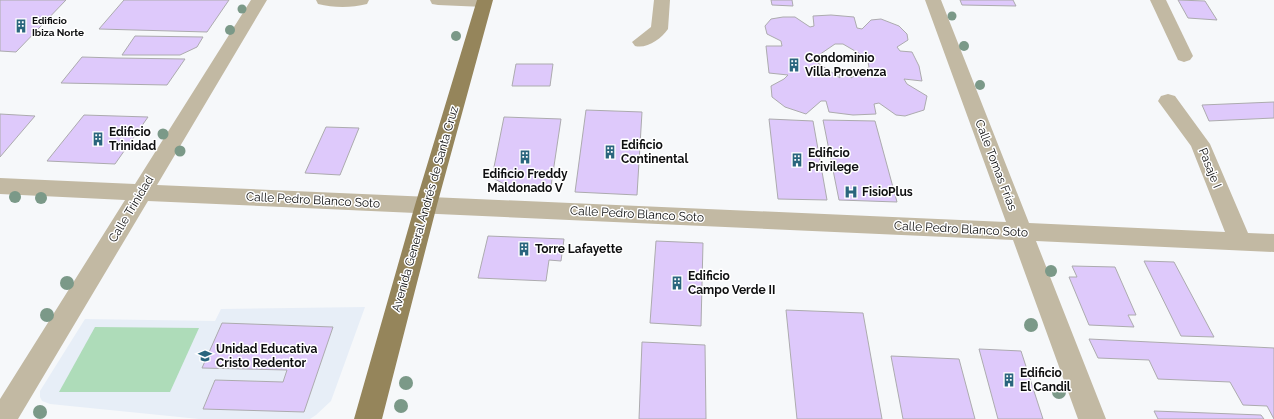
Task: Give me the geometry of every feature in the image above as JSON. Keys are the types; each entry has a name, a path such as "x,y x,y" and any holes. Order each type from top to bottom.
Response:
{"main road":[{"name":"Avenida General Andrés de Santa Cruz","path":"368,419 426,205 484,1"}],"street":[{"name":"Calle Trinidad","path":"3,419 259,0"},
{"path":"330,1 361,0"},
{"path":"438,0 484,1"},
{"path":"641,42 659,29 662,0"},
{"name":"Calle Tomas Frías","path":"933,0 1092,419"},
{"path":"1158,0 1184,56"},
{"name":"Pasaje I","path":"1168,101 1200,144 1240,241"},
{"name":"Calle Pedro Blanco Soto","path":"0,186 1274,243"}],"shaded area":[{"name":"Unidad Educativa Cristo Redentor","path":"365,307 331,401 310,419 199,419 50,404 42,401 40,397 40,391 85,319 215,321 221,309"}],"green space":[{"path":"95,327 199,328 170,392 59,392"}],"building":[{"name":"Edificio Ibiza Norte","path":"0,0 66,0 16,52 0,51"},
{"path":"124,0 229,0 207,32 99,29"},
{"path":"771,0 792,0 793,6 772,5"},
{"path":"960,0 1013,0 1016,6 962,5"},
{"path":"1178,0 1205,1 1217,20 1188,18"},
{"name":"Condominio Villa Provenza","path":"831,15 854,17 857,28 862,29 871,20 881,19 899,26 907,34 908,40 897,47 900,51 912,52 919,66 922,81 904,79 907,84 927,96 924,110 905,116 896,115 879,103 874,104 876,114 853,115 829,112 826,101 821,101 806,114 785,107 772,97 771,86 788,75 769,73 766,46 782,46 781,41 767,34 765,26 771,19 795,17 810,27 814,26 813,16","holes":["835,44 843,44 867,58 869,67 851,78 850,72 839,72 840,78 818,63 816,57"]},
{"path":"135,36 203,37 197,47 180,55 122,55"},
{"path":"82,57 185,59 167,85 61,83"},
{"path":"516,64 553,64 550,86 512,86"},
{"path":"1274,102 1274,118 1209,121 1202,105"},
{"name":"Edificio Continental","path":"586,110 642,112 637,195 575,192"},
{"path":"0,114 35,116 0,157"},
{"name":"Edificio Trinidad","path":"84,115 148,117 115,164 47,161"},
{"name":"Edificio Freddy Maldonado V","path":"504,117 561,119 551,186 512,186 504,184 493,178"},
{"name":"Edificio Privilege","path":"769,119 813,121 827,200 778,199"},
{"path":"823,120 875,121 897,202 839,200"},
{"path":"326,127 359,128 340,175 305,173"},
{"name":"Torre Lafayette","path":"488,236 564,239 561,261 549,260 546,281 478,278"},
{"name":"Edificio Campo Verde II","path":"656,241 703,243 701,326 650,323"},
{"path":"1144,261 1174,262 1214,337 1181,336"},
{"path":"1072,266 1115,267 1136,315 1128,315 1134,327 1089,325 1069,277 1077,277"},
{"path":"786,310 863,313 882,419 797,419"},
{"path":"222,323 333,327 304,412 203,409 215,380 283,382 287,370 202,368"},
{"path":"1089,339 1274,348 1274,419 1267,406 1243,405 1230,382 1158,379 1149,360 1098,358"},
{"path":"642,342 705,345 706,419 639,419"},
{"name":"Edificio El Candil","path":"979,349 1021,351 1043,419 998,419"},
{"path":"891,356 959,359 975,419 903,419"},
{"path":"1154,411 1261,415 1264,419 1158,419"}],"place":[{"name":"Edificio Ibiza Norte","path":"21,26"},
{"name":"Condominio Villa Provenza","path":"794,65"},
{"name":"Edificio Trinidad","path":"98,139"},
{"name":"Edificio Continental","path":"610,152"},
{"name":"Edificio Freddy Maldonado V","path":"525,157"},
{"name":"Edificio Privilege","path":"797,160"},
{"name":"FisioPlus","path":"851,192"},
{"name":"Torre Lafayette","path":"524,249"},
{"name":"Edificio Campo Verde II","path":"677,283"},
{"name":"Unidad Educativa Cristo Redentor","path":"205,356"},
{"name":"Edificio El Candil","path":"1009,380"}]}
